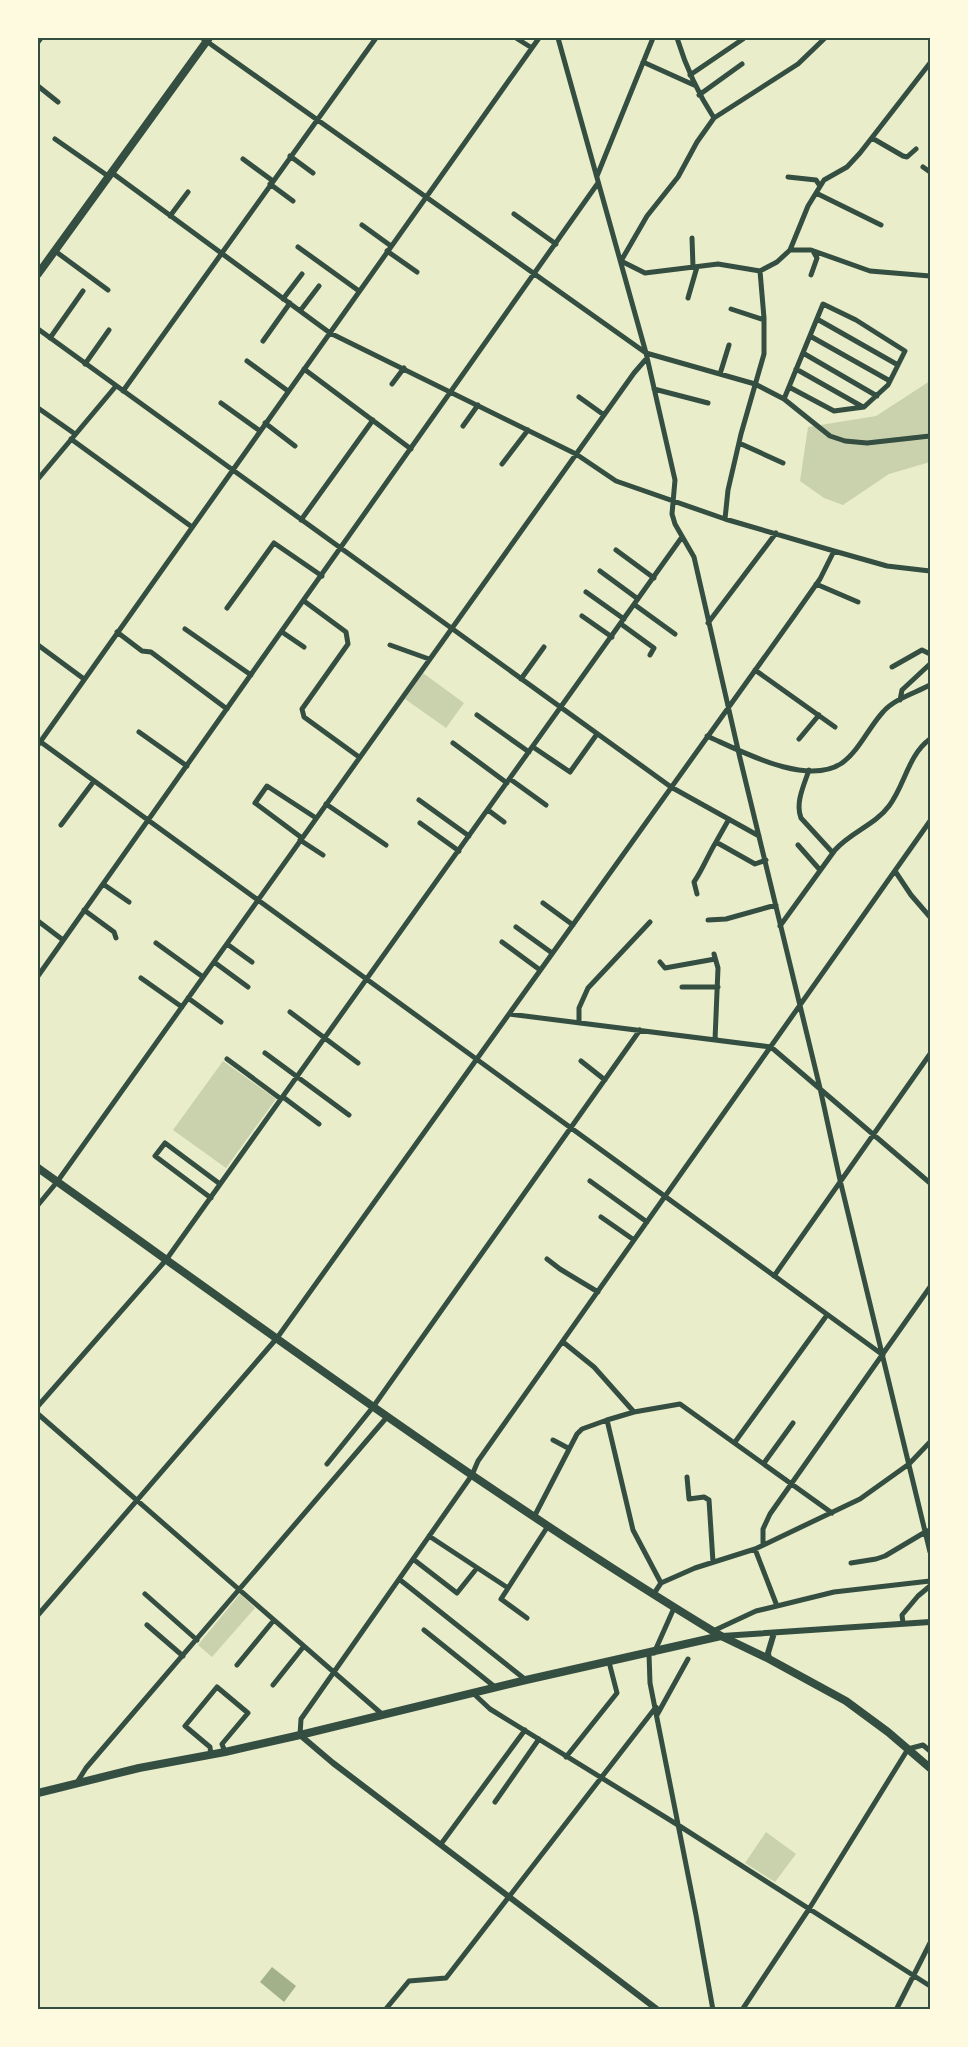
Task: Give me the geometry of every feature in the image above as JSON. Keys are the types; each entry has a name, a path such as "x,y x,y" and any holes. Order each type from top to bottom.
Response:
{"main road":[{"path":"38,274 206,38"},
{"path":"38,1168 387,1417 534,1517 712,1631 846,1701 930,1768"},
{"path":"38,1793 139,1768 212,1755 300,1735 526,1680 721,1636"}],"street":[{"path":"38,42 41,38"},
{"path":"206,38 316,120 536,273 646,356 755,384 784,399 830,436 845,441 867,443 930,436"},
{"path":"123,391 376,38"},
{"path":"516,38 532,48"},
{"path":"539,38 38,742 883,1356"},
{"path":"558,38 646,356 675,480 672,514 694,557 840,1180 927,1531 930,1552"},
{"path":"597,176 653,38"},
{"path":"677,38 699,95 714,118"},
{"path":"621,261 647,216 678,177 714,118 798,64 825,38"},
{"path":"690,75 743,39"},
{"path":"643,62 695,85"},
{"path":"621,261 645,273 718,264 760,271 777,262 790,250 808,206 824,180 847,166 872,138 930,63"},
{"path":"699,95 742,64"},
{"path":"924,72 930,78"},
{"path":"38,86 58,102"},
{"path":"872,138 903,156 908,157 916,149"},
{"path":"55,139 170,216 330,333 576,454 616,481 725,519 834,551 887,566 930,571"},
{"path":"290,156 313,173"},
{"path":"243,159 293,201"},
{"path":"923,167 930,172"},
{"path":"788,177 816,180 820,186"},
{"path":"38,976 598,183"},
{"path":"170,216 188,192"},
{"path":"816,193 881,225"},
{"path":"514,214 556,244"},
{"path":"362,225 417,272"},
{"path":"688,298 695,267 692,238"},
{"path":"298,247 359,291"},
{"path":"790,250 813,251 870,271 930,276"},
{"path":"55,251 108,290"},
{"path":"811,275 817,258 813,251"},
{"path":"725,519 725,506 739,443 764,354 760,271"},
{"path":"283,299 302,273"},
{"path":"300,311 319,286"},
{"path":"50,338 83,291"},
{"path":"263,340 290,303"},
{"path":"784,399 823,304 856,320 905,351 890,381 864,407 834,411 789,387"},
{"path":"731,309 764,320"},
{"path":"817,319 898,365"},
{"path":"38,329 671,787 759,836"},
{"path":"86,364 109,330"},
{"path":"810,336 890,381"},
{"path":"720,374 729,345"},
{"path":"803,353 877,396"},
{"path":"38,1205 57,1182 646,356"},
{"path":"247,361 288,391"},
{"path":"304,369 411,449"},
{"path":"392,384 404,369"},
{"path":"796,369 864,407"},
{"path":"38,479 116,386"},
{"path":"654,389 708,403"},
{"path":"579,397 604,414"},
{"path":"221,402 260,431"},
{"path":"463,426 478,405"},
{"path":"38,408 192,527"},
{"path":"301,520 373,420"},
{"path":"265,423 295,446"},
{"path":"502,464 528,430"},
{"path":"739,443 783,463"},
{"path":"708,623 776,533"},
{"path":"38,1406 166,1260 682,537"},
{"path":"227,608 274,543 321,576"},
{"path":"616,550 654,578"},
{"path":"38,1615 277,1338 816,584 834,551"},
{"path":"600,571 675,634"},
{"path":"816,584 858,602"},
{"path":"586,592 654,648 650,655"},
{"path":"304,601 346,632 348,644 302,709 303,717 359,757"},
{"path":"582,616 612,637"},
{"path":"185,629 251,675"},
{"path":"117,632 142,651 151,652 227,709"},
{"path":"282,632 304,647"},
{"path":"38,645 84,679"},
{"path":"390,645 429,659"},
{"path":"521,679 544,647"},
{"path":"892,667 922,650 930,654"},
{"path":"900,700 902,690 930,664"},
{"path":"755,670 835,727"},
{"path":"707,736 778,766 809,770 831,768 843,762 884,711 930,685"},
{"path":"477,714 570,771 597,734"},
{"path":"799,739 819,716"},
{"path":"139,732 187,766"},
{"path":"780,926 843,841 878,818 890,805 917,752 930,740"},
{"path":"453,743 546,805"},
{"path":"809,770 798,812 833,853"},
{"path":"61,825 94,781"},
{"path":"316,818 267,786 255,803 323,855"},
{"path":"419,800 469,836"},
{"path":"326,804 386,845"},
{"path":"488,810 504,822"},
{"path":"697,894 694,882 729,819"},
{"path":"658,2010 333,1763 300,1735 301,1719 472,1475 478,1461 930,821"},
{"path":"420,823 459,851"},
{"path":"716,842 755,864 766,860"},
{"path":"798,845 820,870"},
{"path":"895,871 930,917"},
{"path":"103,884 129,903"},
{"path":"543,903 573,925"},
{"path":"708,920 726,919 776,905"},
{"path":"84,910 114,932 116,938"},
{"path":"38,921 63,940"},
{"path":"579,1023 579,1008 588,988 650,922"},
{"path":"516,927 552,953"},
{"path":"502,942 540,970"},
{"path":"156,943 203,977"},
{"path":"227,944 252,962"},
{"path":"660,962 665,968 714,956 718,968 715,1040"},
{"path":"214,962 248,987"},
{"path":"141,978 182,1007"},
{"path":"682,987 718,987"},
{"path":"188,998 221,1022"},
{"path":"290,1012 358,1063"},
{"path":"509,1014 771,1047 930,1184"},
{"path":"327,1464 373,1407 640,1030"},
{"path":"265,1053 349,1115"},
{"path":"774,1276 930,1054"},
{"path":"227,1059 319,1124"},
{"path":"581,1061 605,1080"},
{"path":"211,1198 155,1156 165,1143 220,1184"},
{"path":"591,1181 647,1222"},
{"path":"601,1217 634,1240"},
{"path":"547,1259 598,1292"},
{"path":"763,1545 762,1533 766,1522 930,1287"},
{"path":"735,1442 827,1315"},
{"path":"563,1342 594,1367 634,1412"},
{"path":"534,1517 568,1448 582,1429 634,1412 680,1404 792,1482 832,1513"},
{"path":"38,1414 383,1715"},
{"path":"76,1785 86,1768 387,1417"},
{"path":"607,1420 633,1530 661,1583"},
{"path":"764,1463 793,1423"},
{"path":"553,1440 568,1448"},
{"path":"653,1595 661,1583 713,1562 755,1549 860,1499 909,1464 930,1442"},
{"path":"687,1477 689,1499 704,1497 709,1500 713,1562"},
{"path":"527,1618 501,1599 548,1526"},
{"path":"851,1563 876,1560 927,1531"},
{"path":"429,1536 508,1588"},
{"path":"755,1549 777,1606"},
{"path":"413,1559 457,1593 477,1568"},
{"path":"399,1579 526,1680"},
{"path":"712,1631 756,1611 834,1592 930,1581"},
{"path":"903,1623 902,1616 918,1596 930,1586"},
{"path":"145,1594 197,1640"},
{"path":"674,1608 651,1653 650,1683 713,2010"},
{"path":"237,1665 274,1620"},
{"path":"721,1636 930,1622"},
{"path":"147,1625 183,1656"},
{"path":"424,1630 496,1688"},
{"path":"769,1659 768,1653 774,1633"},
{"path":"273,1684 304,1646"},
{"path":"657,1715 688,1659"},
{"path":"567,1757 617,1693 609,1662"},
{"path":"212,1755 210,1747 185,1726 217,1687 248,1713 222,1744 225,1752"},
{"path":"474,1694 490,1709 678,1825 930,1986"},
{"path":"385,2010 409,1982 446,1978 656,1707"},
{"path":"441,1844 525,1730"},
{"path":"495,1802 539,1739"},
{"path":"742,2010 809,1909 908,1749 923,1745 930,1751"},
{"path":"896,2010 930,1943"}],"shaded area":[{"path":"930,381 930,462 889,474 843,505 824,498 800,481 808,427 876,416"},
{"path":"423,673 464,703 446,728 405,699"},
{"path":"223,1061 276,1099 226,1168 173,1130"},
{"path":"240,1594 255,1608 212,1657 198,1645"},
{"path":"766,1832 796,1854 775,1882 745,1863"},
{"path":"272,1967 296,1986 284,2002 260,1982"}]}
